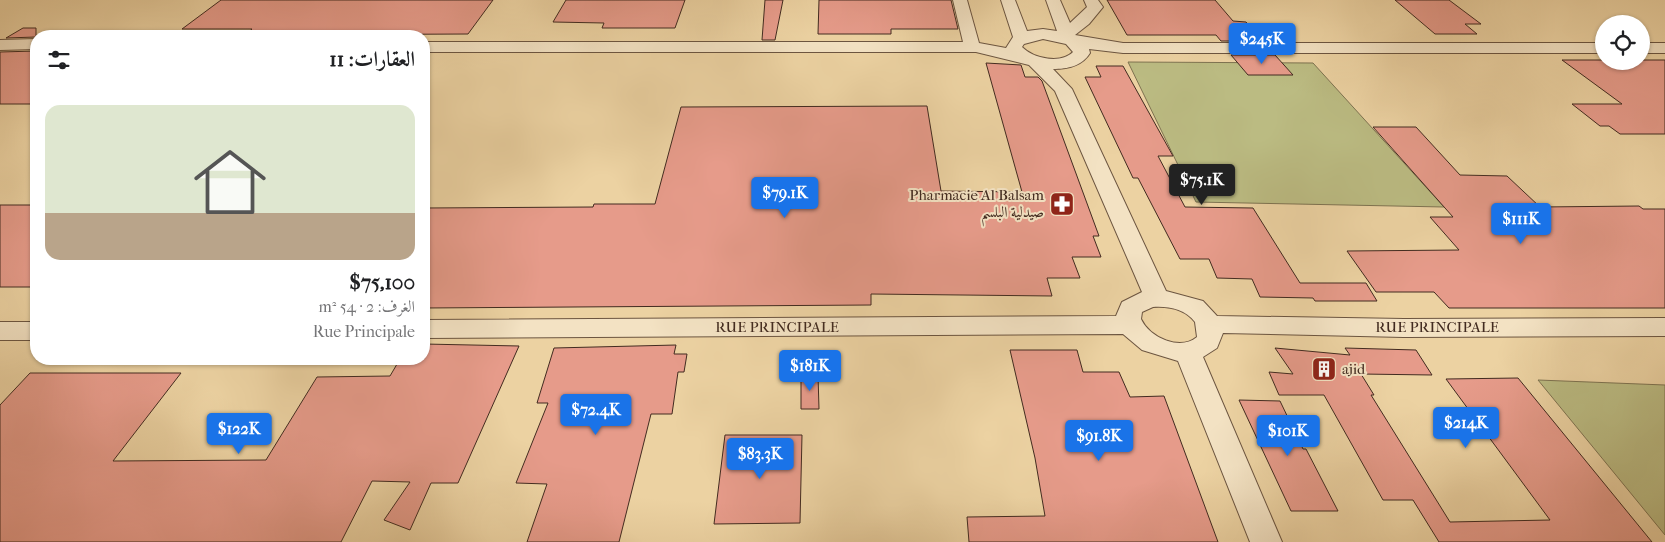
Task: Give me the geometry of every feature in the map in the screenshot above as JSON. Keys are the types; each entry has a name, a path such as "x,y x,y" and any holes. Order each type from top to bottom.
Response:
{"street":[{"path":"960,0 974,47"},
{"path":"1008,0 1023,49 1063,89 1156,298"},
{"path":"1053,0 1072,46 1063,89"},
{"path":"430,47 974,47 1023,49 1053,64 1072,46 1092,13 1095,7 1091,0"},
{"path":"1023,49 1043,34 1072,46 1123,48 1595,48"},
{"path":"0,45 30,44"},
{"path":"1650,48 1665,48"},
{"path":"1156,298 1188,305 1197,310 1209,324 1211,336 1208,342 1196,350 1173,352 1152,345 1136,334 1128,319 1131,308 1141,301 1156,298"},
{"name":"RUE PRINCIPALE","path":"1209,324 1404,328 1665,327"},
{"name":"RUE PRINCIPALE","path":"430,329 1130,325"},
{"path":"0,331 30,331"},
{"path":"1187,352 1266,542"}],"green space":[{"path":"1128,62 1313,63 1444,207 1196,202"},
{"path":"1538,380 1665,385 1665,535"}],"building":[{"path":"221,0 493,0 468,34 430,34 430,30 182,29"},
{"path":"566,0 685,0 675,28 602,28 604,23 553,22"},
{"path":"765,0 783,0 775,40 762,40"},
{"path":"819,0 951,0 958,29 891,29 891,34 818,34"},
{"path":"1107,0 1215,0 1233,21 1246,22 1263,41 1221,41 1216,35 1127,35"},
{"path":"1395,0 1449,0 1481,24 1465,24 1477,34 1435,34"},
{"path":"23,28 36,28 36,30 30,30 30,37 6,38"},
{"path":"30,51 30,104 0,104 0,52"},
{"path":"1231,55 1275,55 1293,75 1248,75"},
{"path":"1562,60 1595,60 1595,70 1650,70 1650,60 1665,60 1665,134 1620,134 1609,126 1600,126 1572,104 1622,104"},
{"path":"986,63 1021,65 1025,77 1038,77 1042,81 1099,236 1093,236 1101,257 1072,257 1080,278 1047,278 1052,296 871,294 871,305 430,308 430,208 593,207 594,204 655,204 681,107 927,106 941,191 1022,192"},
{"path":"1096,66 1123,66 1173,156 1158,156 1185,207 1253,208 1300,283 1366,283 1377,301 1315,301 1313,298 1260,297 1252,279 1217,278 1209,259 1180,259 1138,178 1133,178 1085,77 1101,77"},
{"path":"1373,127 1416,127 1460,175 1507,176 1540,207 1639,206 1643,209 1665,209 1665,308 1449,308 1434,292 1376,292 1347,251 1459,250 1430,217 1453,217"},
{"path":"0,205 30,205 30,287 0,287"},
{"path":"430,344 519,346 458,483 431,483 410,530 384,520 410,482 372,481 341,542 0,542 0,405 30,373 181,373 113,461 266,460 317,377 390,376 396,365 430,365"},
{"path":"676,345 674,354 687,354 684,372 678,372 672,414 651,414 619,542 527,542 547,484 516,483 548,403 537,403 554,348"},
{"path":"1275,348 1350,355 1345,348 1416,350 1432,375 1361,374 1374,395 1371,395 1450,522 1550,520 1446,379 1518,378 1652,542 1439,542 1413,500 1383,500 1324,395 1279,395 1269,372 1293,374"},
{"path":"1010,350 1077,350 1083,372 1119,372 1130,397 1164,396 1218,542 969,542 967,517 1045,516 1035,458"},
{"path":"801,375 818,375 819,409 801,409"},
{"path":"1239,400 1280,401 1303,449 1306,449 1338,511 1291,511"},
{"path":"725,435 802,435 800,523 714,524"}],"place":[{"name":"Pharmacie Al Balsam صيدلية البلسم","path":"1062,204"},
{"name":"ajid","path":"1324,369"}]}
